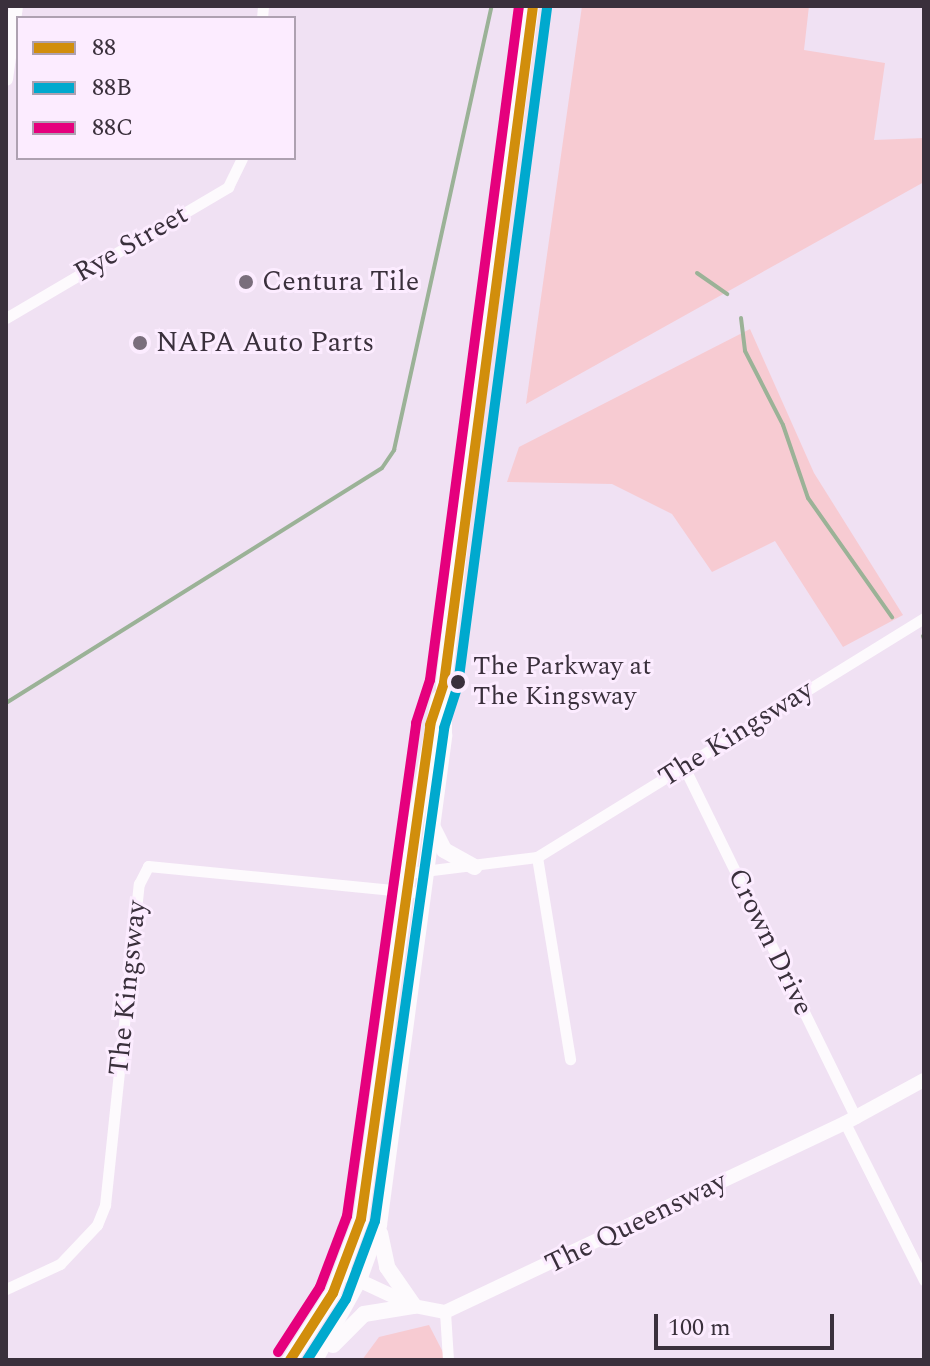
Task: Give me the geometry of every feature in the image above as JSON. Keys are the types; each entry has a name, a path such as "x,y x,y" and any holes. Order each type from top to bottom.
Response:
{"main road":[{"path":"290,1360 343,1273 365,1199 412,886 425,873 444,735 444,683 532,8"},
{"path":"317,1360 359,1280 379,1225 430,725 444,683"},
{"path":"432,825 444,850 475,867"},
{"path":"317,1360 364,1314 414,1306 387,1267 379,1225"}],"street":[{"path":"6,79 16,6"},
{"name":"Rye Street","path":"6,318 228,187 241,160"},
{"name":"The Kingsway","path":"425,873 537,857 924,618"},
{"name":"Crown Drive","path":"684,767 924,1280"},
{"path":"537,857 570,1059"},
{"name":"The Kingsway","path":"6,1289 60,1264 97,1225 105,1205 139,884 148,866 412,886"},
{"name":"The Queensway","path":"445,1312 850,1120 924,1080"},
{"path":"343,1273 414,1306 445,1312 448,1360"}],"shaded area":[{"path":"582,6 809,6 804,50 885,63 874,140 924,138 924,182 526,404"},
{"path":"750,329 814,473 903,615 843,647 775,541 712,572 672,514 612,484 507,482 519,447"},
{"path":"429,1325 447,1360 362,1360 379,1337"}],"waterway":[{"path":"6,703 382,468 394,450 492,6"},
{"path":"697,273 727,294"},
{"path":"741,318 745,351 783,425 808,498 892,617"}],"transit line":[{"name":"88C","path":"278,1352 320,1287 347,1216 416,723 430,680 519,6"},
{"name":"88","path":"290,1360 333,1293 361,1219 430,725 444,683 533,6"},
{"name":"88B","path":"307,1360 346,1299 375,1221 444,728 458,685 547,8"}],"place":[{"name":"Centura Tile","path":"246,282"},
{"name":"NAPA Auto Parts","path":"140,343"},
{"name":"The Parkway at The Kingsway","path":"458,682"}]}
